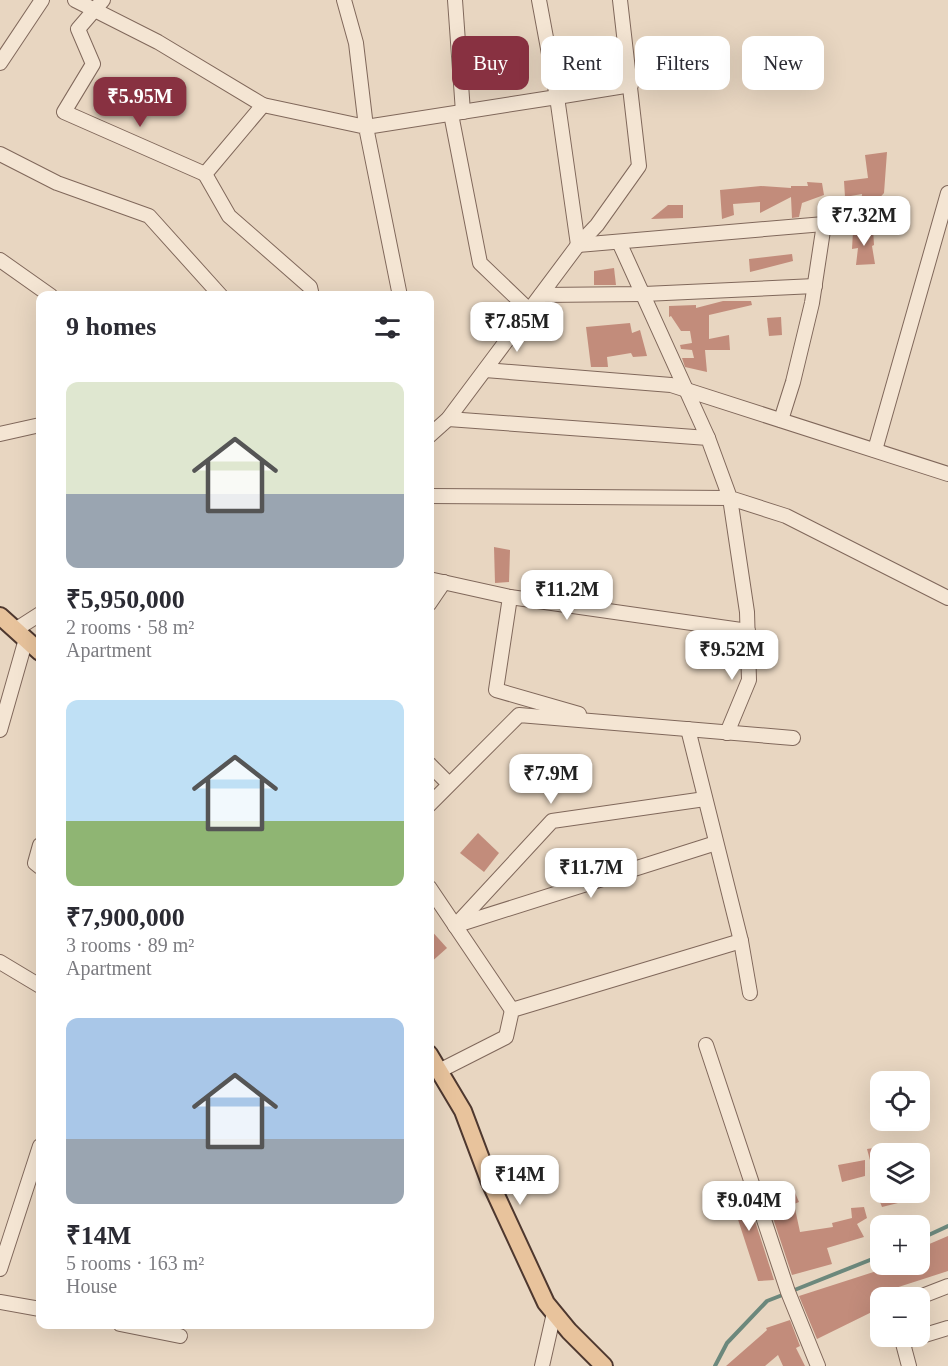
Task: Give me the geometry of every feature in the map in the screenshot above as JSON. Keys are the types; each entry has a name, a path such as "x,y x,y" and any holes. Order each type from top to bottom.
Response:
{"main road":[{"path":"0,616 36,648"},
{"path":"434,1062 464,1111 489,1180 546,1303 604,1366"}],"street":[{"path":"0,63 42,0"},
{"path":"75,0 98,5 263,105 366,127 631,85"},
{"path":"344,0 356,43 366,127 399,291"},
{"path":"455,0 457,113 480,264 529,310"},
{"path":"539,0 557,97 578,245"},
{"path":"434,431 448,418 578,245 597,225 639,166 620,0"},
{"path":"98,5 78,29 93,64 64,112 204,174 229,216 310,287 311,291"},
{"path":"204,174 263,105"},
{"path":"0,154 57,183 149,216 216,291"},
{"path":"875,450 948,193"},
{"path":"578,245 883,219"},
{"path":"781,420 793,382 812,303 824,224"},
{"path":"619,242 708,438 730,498 748,631 749,680 727,733"},
{"path":"0,260 44,291"},
{"path":"541,295 644,294 814,286"},
{"path":"485,370 671,385 948,474"},
{"path":"448,418 708,438"},
{"path":"0,434 36,426"},
{"path":"434,496 730,498 786,516 948,598"},
{"path":"434,580 510,597 748,631"},
{"path":"434,597 444,582"},
{"path":"510,597 496,690 610,723"},
{"path":"0,730 20,634 36,618"},
{"path":"434,800 519,715 793,738"},
{"path":"688,729 741,941 750,993"},
{"path":"434,769 450,784"},
{"path":"455,926 552,821 705,799"},
{"path":"455,926 716,843"},
{"path":"434,894 512,1010 506,1037 439,1071"},
{"path":"512,1010 741,941"},
{"path":"0,962 36,984"},
{"path":"706,1045 788,1292 818,1366"},
{"path":"0,1269 36,1158"},
{"path":"930,1293 948,1286"},
{"path":"0,1302 36,1309"},
{"path":"542,1366 554,1313"},
{"path":"930,1332 948,1328"},
{"path":"145,1329 180,1336"},
{"path":"903,1347 909,1366"}],"building":[{"path":"887,152 884,193 875,203 861,206 862,194 845,197 844,181 868,178 865,155"},
{"path":"807,182 822,183 824,195 802,203 799,217 792,218 791,197 760,213 760,202 733,204 734,215 722,219 720,190 761,186 791,188 791,186 808,186"},
{"path":"668,205 683,205 683,218 651,219"},
{"path":"873,229 874,245 872,246 875,264 856,265 858,248 852,249 853,231"},
{"path":"792,254 793,261 750,272 749,259"},
{"path":"614,268 616,285 594,285 594,271"},
{"path":"723,301 751,301 752,305 709,315 709,339 729,335 730,350 705,350 707,372 685,367 682,358 694,358 692,350 681,349 680,345 692,343 690,331 681,331 671,316 669,317 669,306 696,305 696,308"},
{"path":"781,317 782,335 769,336 767,318"},
{"path":"630,323 632,333 640,330 647,356 633,357 631,353 607,357 608,367 591,367 586,327"},
{"path":"494,547 510,550 509,582 495,583"},
{"path":"478,833 499,853 484,872 460,853"},
{"path":"434,934 447,948 434,960"},
{"path":"865,1160 865,1176 842,1182 838,1165"},
{"path":"792,1186 799,1202 794,1204 800,1232 833,1227 832,1223 852,1218 851,1208 864,1207 867,1218 857,1224 864,1237 827,1248 832,1264 792,1275 772,1215 777,1213 768,1195"},
{"path":"744,1187 774,1280 758,1281 732,1201 705,1198"},
{"path":"880,1203 898,1203 882,1207"},
{"path":"948,1236 948,1271 899,1287 870,1287 870,1313 817,1339 799,1296 870,1273 870,1275 930,1275 930,1244"},
{"path":"790,1320 800,1346 796,1348 805,1366 783,1366 778,1355 765,1366 726,1366 767,1330 766,1328"}],"waterway":[{"path":"930,1234 948,1226"},
{"path":"792,1291 870,1260"},
{"path":"715,1366 727,1343 767,1301 785,1294"}]}
